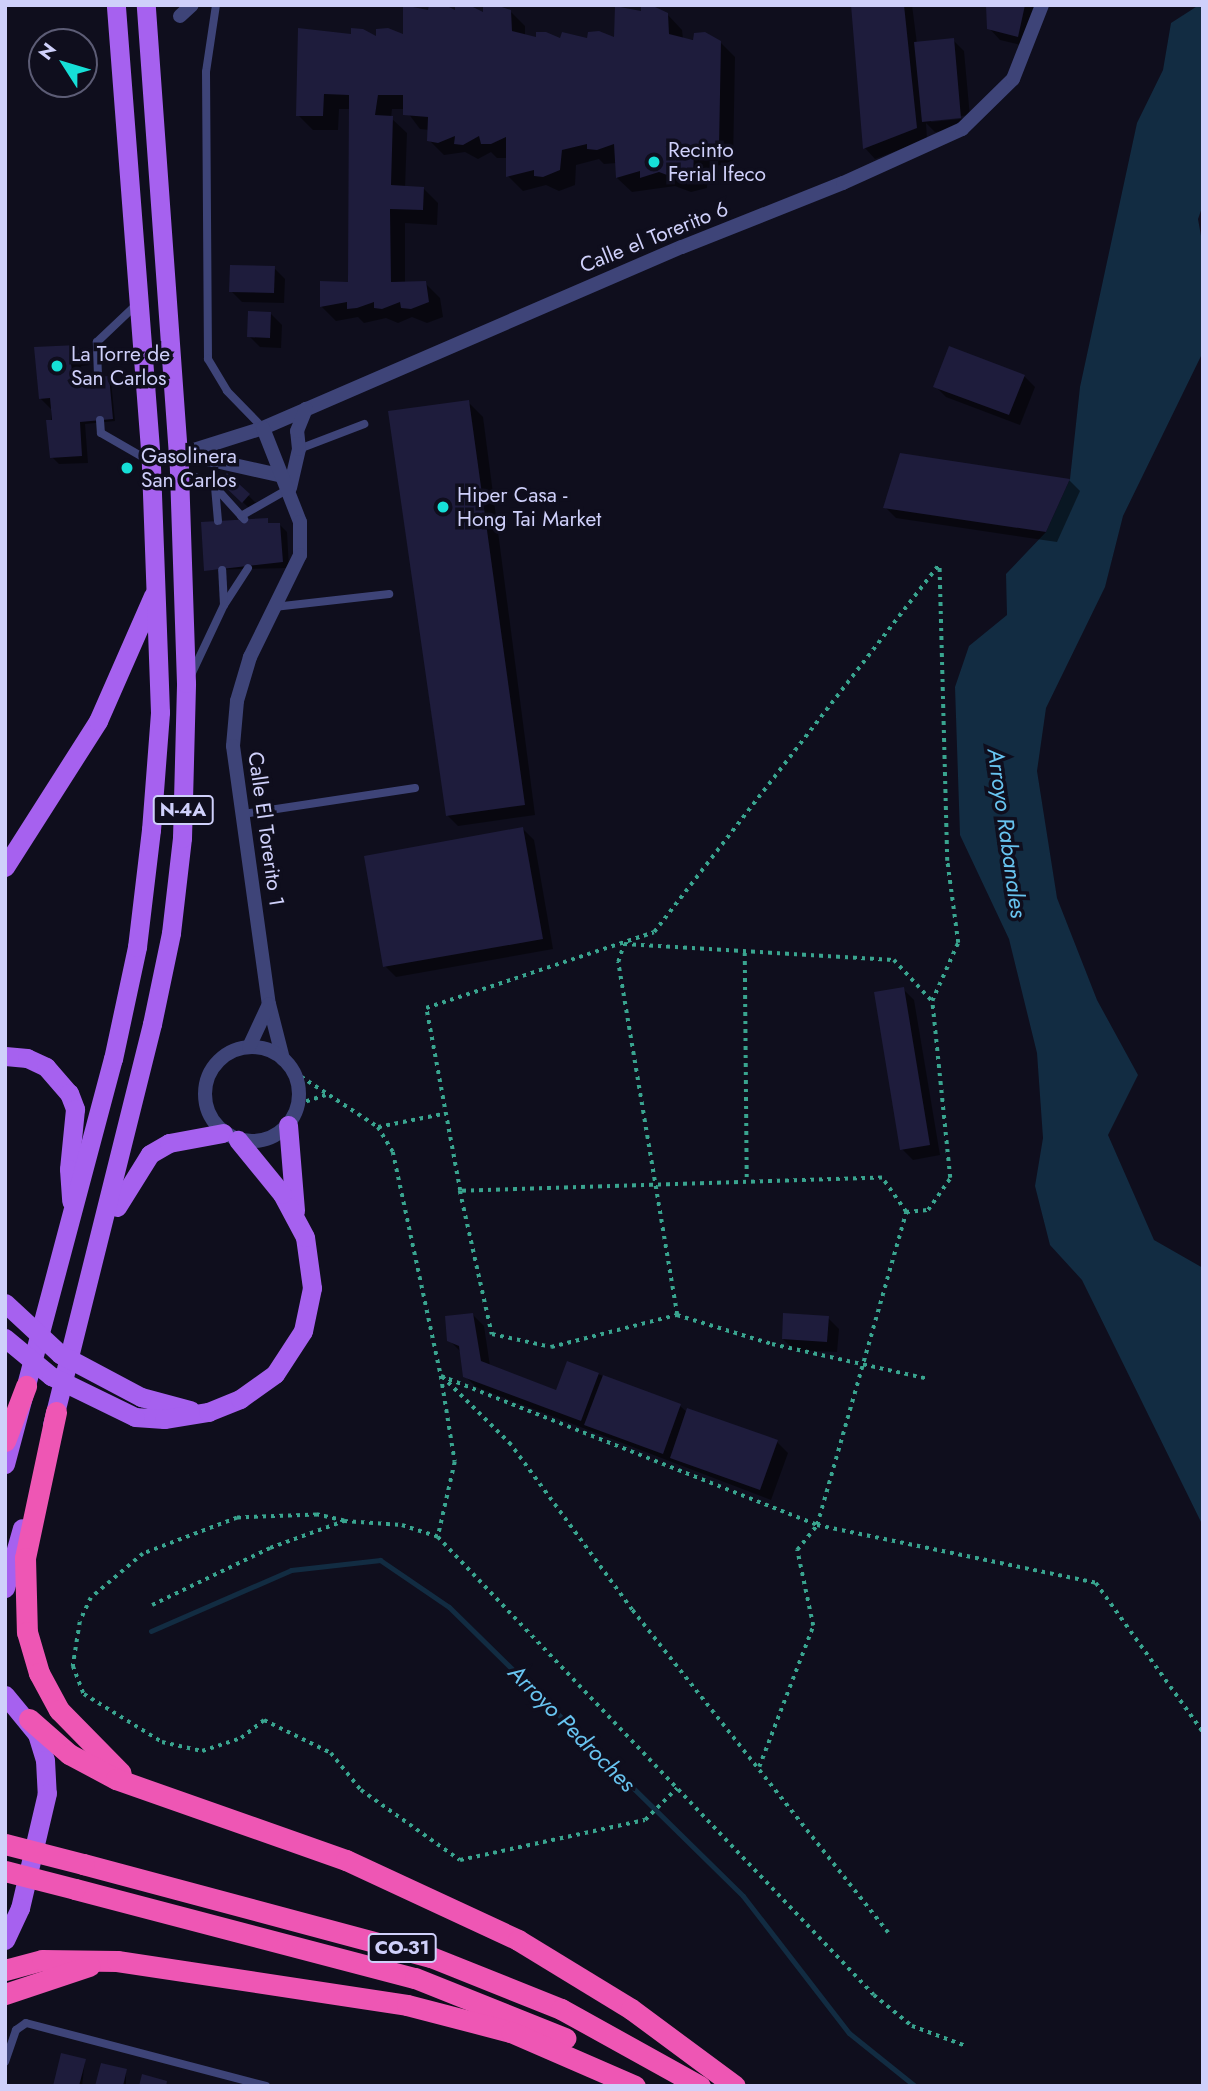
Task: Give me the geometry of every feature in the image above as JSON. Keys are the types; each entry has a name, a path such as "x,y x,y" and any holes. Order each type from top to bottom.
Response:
{"highway":[{"path":"5,1441 26,1386"},
{"path":"56,1412 25,1558 27,1632 39,1673 59,1710 88,1743 139,1788"},
{"path":"29,1719 78,1760 139,1788 334,1855 461,1911 604,1991 735,2086"},
{"name":"CO-31","path":"5,1844 441,1961 561,2009 700,2086"},
{"name":"CO-31","path":"5,1871 321,1950 439,1986 552,2032 653,2086"},
{"path":"5,1970 42,1959 117,1961 407,2005 511,2032 635,2086"},
{"path":"5,1994 75,1969 117,1961"}],"main road":[{"name":"N-4A","path":"5,1464 72,1219 138,934 160,712 151,462 116,5"},
{"name":"N-4A","path":"5,1588 56,1412 102,1236 170,933 182,838 186,684 182,460 147,7"},
{"path":"5,867 98,721 156,588"},
{"path":"5,1056 27,1058 46,1067 69,1093 75,1109 69,1170 72,1219"},
{"path":"5,1338 51,1376 135,1417 164,1419 208,1412 240,1399 275,1374 303,1331 311,1265 296,1215 288,1125"},
{"path":"102,1236 134,1174 150,1154 169,1143 230,1136 296,1215"},
{"path":"5,1303 60,1354 141,1397 180,1409 208,1412"},
{"path":"5,1695 29,1719 46,1760 47,1793 20,1908 5,1940"}],"street":[{"path":"180,16 192,5"},
{"name":"Calle el Torerito 6","path":"182,460 263,428 682,247 843,183 962,129 1013,79 1041,5"},
{"path":"182,460 286,482 299,449 297,431 306,409"},
{"name":"Calle El Torerito 1","path":"263,428 300,522 300,555 271,608 237,701 233,746 270,1004 283,1059"},
{"path":"249,1047 270,1004"},
{"path":"249,1047 283,1059 294,1072 298,1104 288,1125 265,1140 230,1136 206,1109 206,1080 222,1057 249,1047"}],"lane":[{"path":"216,5 206,72 208,359 227,391 263,428"},
{"path":"98,376 97,342 139,302"},
{"path":"100,420 101,433 151,462"},
{"path":"299,449 363,424"},
{"path":"182,460 215,487 243,518 286,482"},
{"path":"215,487 218,521"},
{"path":"186,684 211,640 224,605 248,568"},
{"path":"222,570 224,605"},
{"path":"271,608 388,594"},
{"path":"243,814 415,788"},
{"path":"5,2062 16,2030 29,2023 266,2086"}],"path":[{"path":"906,1212 928,1210 950,1178 932,1002 958,943 947,861 939,564 654,932 426,1008 443,1114 492,1334 551,1346 677,1315 772,1344 928,1379"},
{"path":"624,944 894,960 932,1002"},
{"path":"624,944 618,962 677,1315"},
{"path":"744,953 747,1182"},
{"path":"294,1072 378,1127 393,1152 441,1376 455,1462 438,1537"},
{"path":"298,1104 326,1095"},
{"path":"378,1127 443,1114"},
{"path":"460,1191 882,1178 906,1212"},
{"path":"759,1768 813,1626 797,1550 817,1525 906,1212"},
{"path":"441,1376 817,1525 1096,1583 1203,1732"},
{"path":"441,1376 512,1446 632,1611 888,1933"},
{"path":"677,1788 645,1820 460,1860 361,1790 331,1753 264,1720 241,1738 202,1751 162,1742 84,1694 73,1665 80,1622 91,1598 143,1554 237,1518 317,1515 344,1521 402,1525 438,1537 874,1994 912,2026 966,2046"},
{"path":"152,1605 271,1548 344,1521"}],"water":[{"name":"Arroyo Rabanales","path":"1203,5 1203,205 1198,219 1203,247 1203,352 1123,516 1105,587 1046,708 1037,771 1057,898 1097,1000 1138,1075 1108,1135 1154,1240 1203,1268 1203,1526 1082,1280 1050,1245 1035,1186 1043,1138 1037,1053 1009,939 960,835 955,687 969,646 1007,615 1006,574 1046,532 1070,479 1080,387 1137,123 1163,70 1171,23"}],"building":[{"name":"Recinto Ferial Ifeco","path":"403,5 428,10 429,5 445,5 455,10 455,5 469,5 483,12 483,5 496,5 511,10 512,31 536,37 536,32 546,32 560,38 562,32 587,38 588,32 599,31 614,37 615,6 641,11 641,7 653,6 668,13 669,34 693,40 694,33 705,32 721,41 719,147 694,154 693,174 675,178 659,172 640,178 640,171 616,178 614,144 597,150 587,149 587,144 562,150 560,170 543,177 534,176 534,170 506,177 506,137 491,144 481,144 479,136 463,145 454,144 455,136 438,143 427,141 428,117 403,115 403,95 378,95 375,115 393,116 391,185 424,187 423,210 390,209 391,282 426,281 429,302 411,309 401,308 400,302 382,309 374,308 374,302 347,309 347,302 320,307 320,281 348,282 349,95 324,94 323,116 296,116 298,28 351,34 351,28 363,29 376,36 376,29 388,28 403,34"},
{"path":"851,5 904,5 917,128 863,149"},
{"path":"986,5 1025,5 1018,37 987,29"},
{"path":"954,38 961,118 922,122 914,42"},
{"path":"230,265 275,266 274,293 229,292"},
{"path":"248,311 271,312 270,338 247,337"},
{"path":"78,345 79,355 70,356 73,379 109,376 113,419 80,422 82,456 50,458 46,420 52,420 50,398 39,399 34,347"},
{"path":"949,346 1025,375 1009,415 933,387"},
{"path":"469,400 525,805 446,816 388,411"},
{"path":"900,453 1070,479 1046,532 883,508"},
{"path":"227,473 250,494 242,503 219,481"},
{"path":"268,518 268,523 280,523 283,562 204,571 201,522"},
{"path":"523,827 543,939 383,967 364,856"},
{"path":"904,987 930,1145 900,1150 874,992"},
{"path":"473,1313 481,1361 556,1390 567,1361 599,1373 581,1421 463,1377 459,1346 447,1341 445,1316"},
{"path":"783,1313 829,1316 827,1342 782,1339"},
{"path":"603,1375 681,1404 663,1454 584,1425"},
{"path":"687,1408 778,1440 760,1490 670,1458"},
{"path":"61,2053 86,2059 79,2086 53,2086"},
{"path":"101,2063 127,2069 123,2086 95,2086"},
{"path":"142,2074 167,2081 166,2086 139,2086"}],"waterway":[{"name":"Arroyo Pedroches","path":"151,1631 291,1570 380,1560 449,1607 743,1896 849,2033 915,2086"}],"place":[{"name":"Recinto Ferial Ifeco","path":"654,162"},
{"name":"La Torre de San Carlos","path":"57,366"},
{"name":"Gasolinera San Carlos","path":"127,468"},
{"name":"Hiper Casa - Hong Tai Market","path":"443,507"}]}
